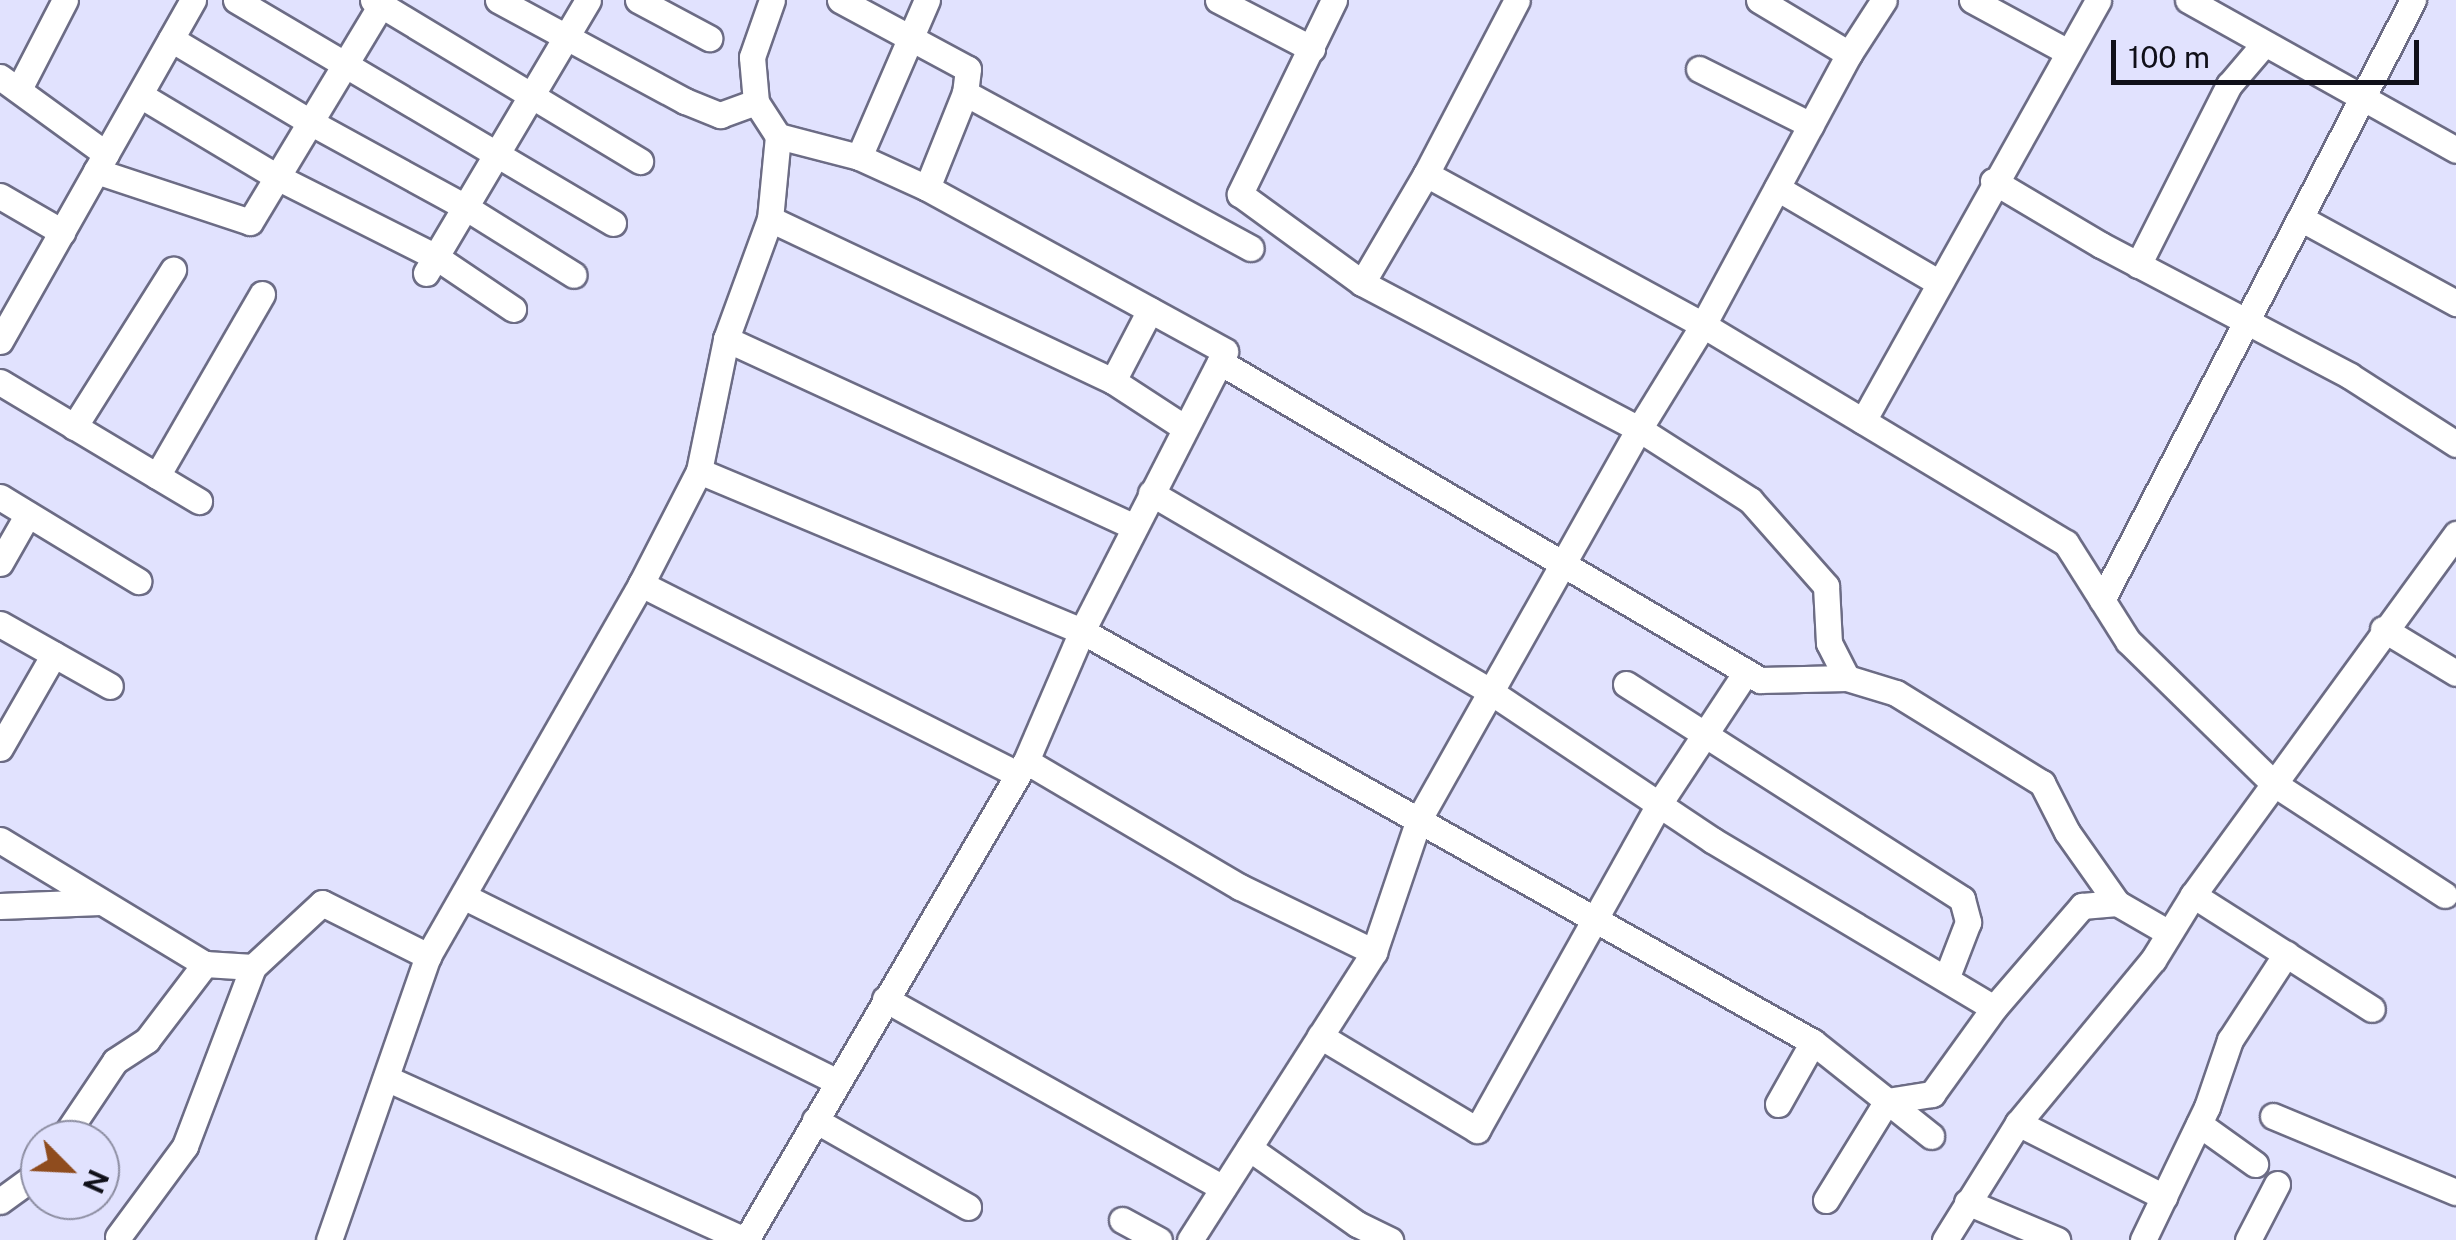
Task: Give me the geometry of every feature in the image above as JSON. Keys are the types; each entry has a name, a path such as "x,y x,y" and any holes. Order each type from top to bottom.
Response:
{"street":[{"path":"66,0 10,83 101,162 250,222 379,1 640,161"},
{"path":"0,341 9,305 62,232 193,0"},
{"path":"236,0 614,224"},
{"path":"498,0 720,115 756,102"},
{"path":"431,265 588,0"},
{"path":"638,0 708,38"},
{"path":"329,1240 428,956 641,584 699,471 726,339 770,220 778,136 756,102 752,58 772,0"},
{"path":"840,0 968,70 966,94 927,188"},
{"path":"859,157 928,0"},
{"path":"1218,0 1312,48"},
{"path":"1334,0 1240,194 1362,282 1639,429 1750,500 1826,586 1829,643 1847,678"},
{"path":"1362,282 1426,174 1517,0"},
{"path":"1758,0 1850,54"},
{"path":"1190,1240 1374,952 1419,820 1639,429 1704,325 1850,54 1884,0"},
{"path":"1972,0 2066,52"},
{"path":"1863,421 1993,181 2098,0"},
{"path":"2188,0 2362,101 2456,150"},
{"path":"2102,600 2413,0"},
{"path":"172,38 310,122 466,207 574,275"},
{"path":"2138,264 2229,85 2264,44"},
{"path":"1699,69 1812,125"},
{"path":"966,94 1250,248"},
{"path":"140,95 513,309"},
{"path":"386,1078 745,1240 1021,768 1082,631 1225,352 927,188 859,157 778,136"},
{"path":"1426,174 1704,325 2066,544 2128,640 2274,784 2444,895"},
{"path":"1993,181 2138,264 2350,376 2456,444"},
{"path":"1778,188 1938,282"},
{"path":"0,196 62,232"},
{"path":"2300,218 2456,303"},
{"path":"770,220 1113,381 1185,428"},
{"path":"74,427 173,270"},
{"path":"158,476 262,294"},
{"path":"1113,381 1150,310"},
{"path":"726,339 1134,528"},
{"path":"1220,362 1760,680 1847,678 1896,693 2042,783 2067,832 2116,904 2168,933"},
{"path":"0,382 200,501"},
{"path":"699,471 1082,631 1813,1042 1930,1136"},
{"path":"1151,493 1491,692 1659,804 1994,1008"},
{"path":"0,497 138,581"},
{"path":"0,563 28,514"},
{"path":"1945,1240 2018,1123 2154,960 2193,895 2456,534"},
{"path":"641,584 1021,768 1240,887 1374,952"},
{"path":"0,624 110,686"},
{"path":"2384,629 2456,673"},
{"path":"0,748 54,654"},
{"path":"1320,1036 1478,1130 1659,804 1746,672"},
{"path":"1626,684 1703,737 1962,899 1968,922 1946,979"},
{"path":"0,840 205,964 253,967"},
{"path":"2193,895 2372,1009"},
{"path":"463,896 837,1082"},
{"path":"2,908 100,902"},
{"path":"118,1237 185,1146 253,967 322,904 428,956"},
{"path":"1826,1200 1888,1101 1932,1094 1994,1008 2082,906 2116,904"},
{"path":"2143,1240 2199,1124 2230,1040 2286,954"},
{"path":"75,1120 115,1061 147,1040 205,964"},
{"path":"885,1000 1223,1188"},
{"path":"1778,1104 1813,1042"},
{"path":"2273,1116 2456,1192"},
{"path":"816,1120 968,1206"},
{"path":"2018,1123 2164,1197"},
{"path":"2199,1124 2255,1164"},
{"path":"1248,1148 1357,1224 1390,1240"},
{"path":"2257,1237 2277,1184"},
{"path":"1968,1202 2057,1240"},
{"path":"1122,1220 1158,1240"}]}
